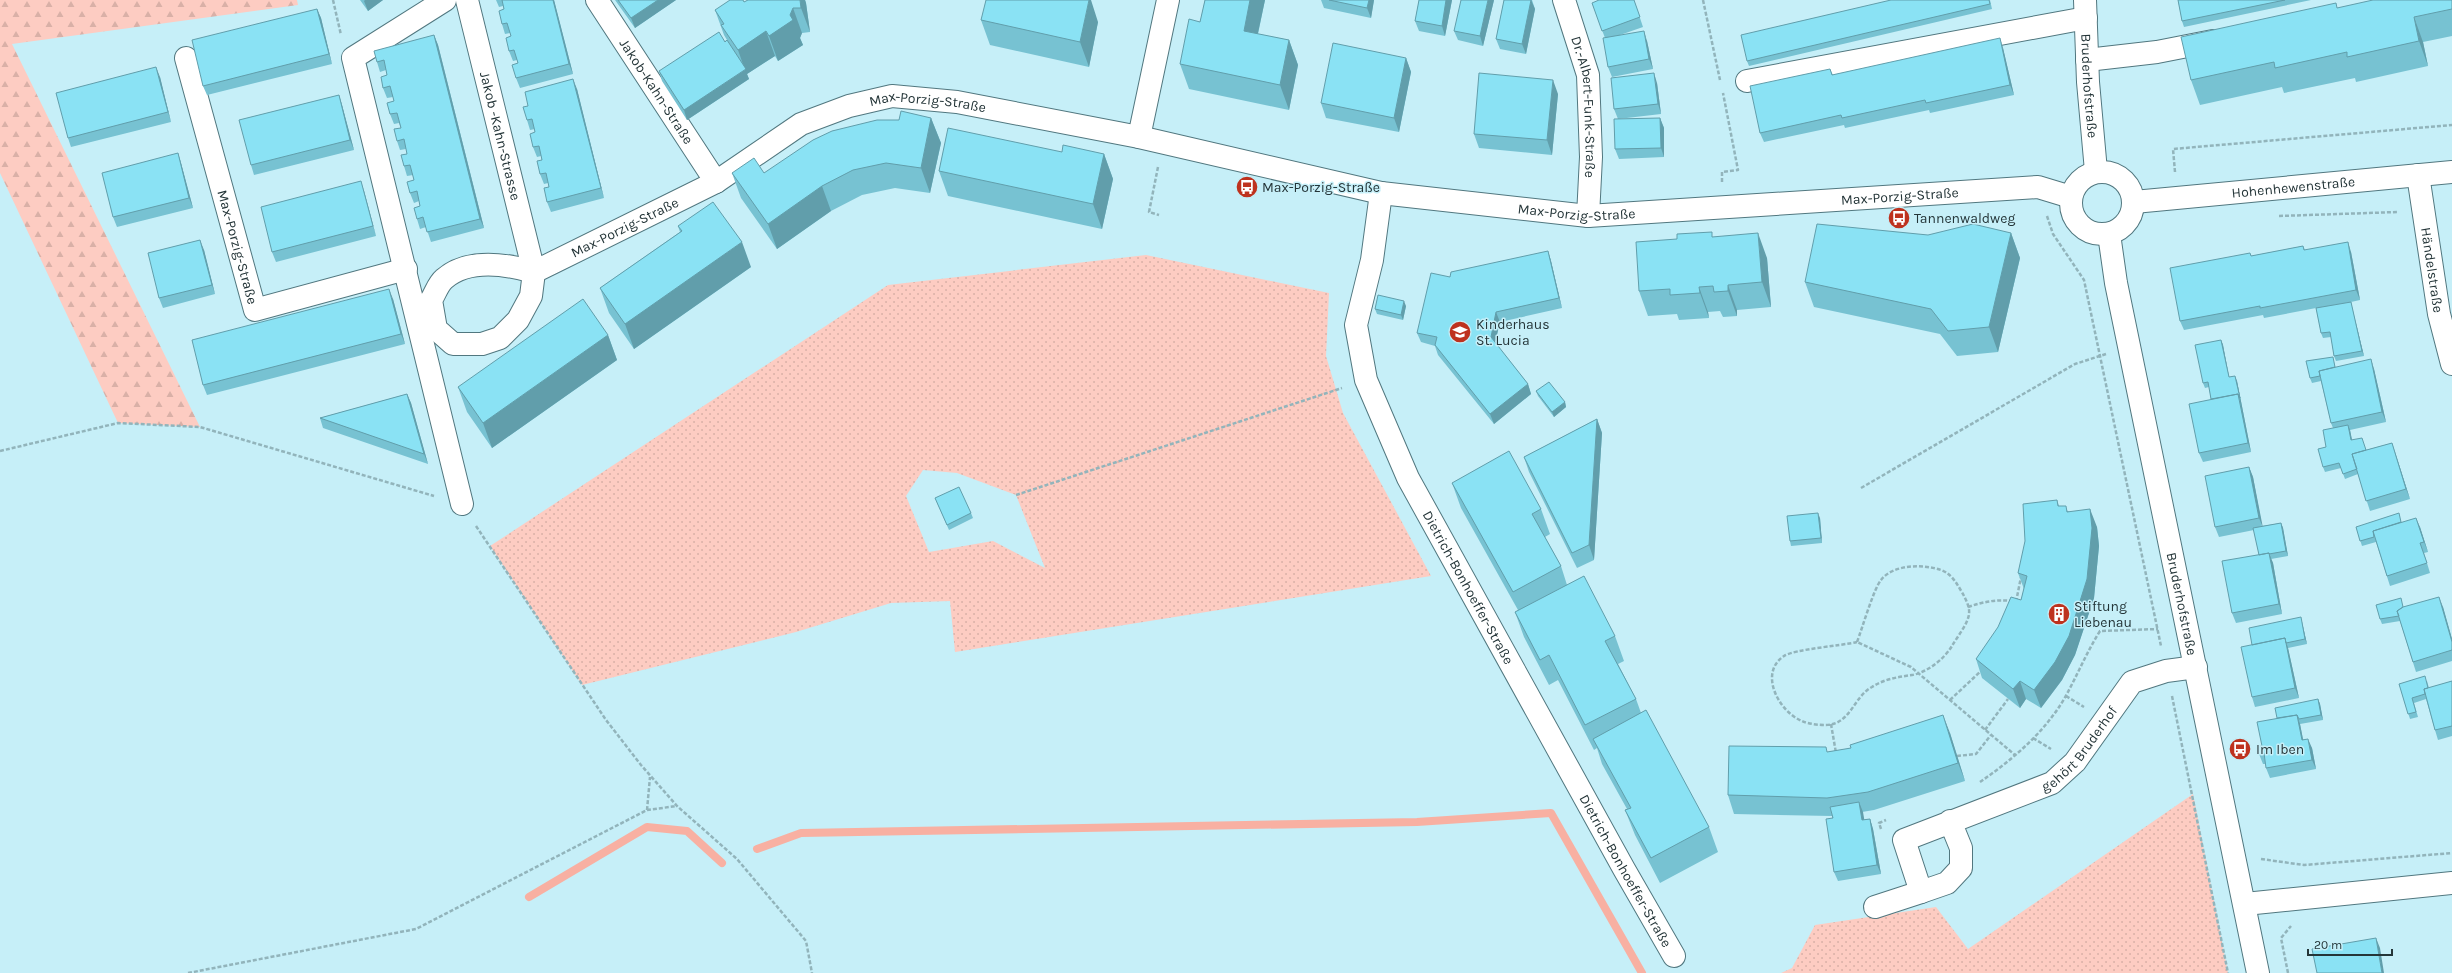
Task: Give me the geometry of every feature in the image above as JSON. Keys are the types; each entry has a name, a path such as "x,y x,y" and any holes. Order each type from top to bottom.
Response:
{"street":[{"path":"422,299 443,279 462,270 483,265 509,265 534,272 531,296 518,320 500,338 482,344 453,344 436,329 406,270 353,58 445,0"},
{"name":"Jakob -Kahn-Strasse","path":"467,0 534,272"},
{"name":"Jakob-Kahn-Straße","path":"597,0 716,182"},
{"path":"1139,137 1168,0"},
{"name":"Dr.-Albert-Funk-Straße","path":"1564,0 1588,76 1591,157 1588,216"},
{"path":"1747,81 2086,9"},
{"name":"Bruderhofstraße","path":"2086,9 2096,171"},
{"path":"2088,60 2157,52 2230,37"},
{"name":"Max-Porzig-Straße","path":"186,58 255,310 406,270"},
{"name":"Max-Porzig-Straße","path":"534,272 716,182 801,124 849,106 892,96 957,102 1139,137 1381,194 1588,216 1722,209 2038,187 2071,197"},
{"path":"2096,171 2110,172 2122,178 2131,189 2134,202 2132,217 2122,228 2109,234 2096,234 2085,229 2076,221 2071,209 2071,197 2076,185 2084,176 2096,171"},
{"name":"Hohenhewenstraße","path":"2134,202 2452,172"},
{"name":"Händelstraße","path":"2418,175 2439,314 2452,364"},
{"name":"Dietrich-Bonhoeffer-Straße","path":"1381,194 1372,260 1356,325 1366,380 1408,478 1674,956"},
{"name":"Bruderhofstraße","path":"2109,234 2130,346 2258,973"},
{"path":"422,299 462,504"},
{"name":"gehört Bruderhof","path":"1921,892 1904,840 2052,783 2075,762 2132,682 2166,672 2196,667"},
{"path":"1875,907 1947,883 1961,868 1961,848 1950,821"},
{"path":"2245,904 2452,883"}],"path":[{"path":"333,0 345,55 353,58"},
{"path":"1703,0 1738,170 1722,172 1722,209"},
{"path":"1159,214 1149,212 1162,143"},
{"path":"2038,187 2053,234 2084,280 2158,629 2228,973"},
{"path":"1861,488 2075,364 2130,346"},
{"path":"1016,495 1366,380"},
{"path":"0,451 118,423 200,428 462,504 606,720 650,776 677,806 737,859 806,941 812,973"},
{"path":"1857,642 1881,580 1894,570 1913,566 1941,570 1955,580 1968,607 1969,614 1944,658 1919,674 1890,679 1871,687 1859,699 1853,710 1838,723 1802,722 1785,710 1772,683 1774,667 1783,656 1796,651 1839,646 1857,642 1911,667 1919,674 1950,700 1985,730 2015,755"},
{"path":"2015,608 2021,573"},
{"path":"1968,607 2000,599 2016,601"},
{"path":"1979,782 2015,755 2045,726 2066,696 2087,650 2100,631 2158,629"},
{"path":"1950,700 1984,666"},
{"path":"1985,730 2008,699"},
{"path":"1831,724 1836,754"},
{"path":"1957,756 1976,754 1991,735"},
{"path":"647,810 650,776"},
{"path":"188,973 416,929 647,810 677,806"},
{"path":"1881,830 1879,822 1893,817"},
{"path":"2234,852 2262,859 2304,865 2452,853"}],"green space":[{"path":"0,0 297,0 298,5 12,44 200,427 118,423 0,173"},
{"path":"1146,255 1329,293 1326,356 1343,413 1431,576 955,652 950,601 891,603 796,632 582,685 490,546 888,285","holes":["923,470 957,473 1016,495 1045,568 993,541 929,552 906,496"]},
{"path":"2193,794 2228,973 1781,973 1792,968 1815,925 1936,907 1968,949"}],"building":[{"path":"502,0 553,0 569,64 516,78 512,65 518,63 514,50 509,51 506,38 511,36 507,23 502,24 499,11 504,9"},
{"path":"618,0 658,0 631,18"},
{"path":"730,0 743,0 744,2 748,0 800,0 801,8 793,8 790,15 793,20 769,36 766,31 738,50 721,25 724,24 715,10"},
{"path":"986,0 1089,0 1080,42 981,20"},
{"path":"1205,0 1250,0 1244,31 1289,40 1280,85 1180,64 1189,19 1200,22"},
{"path":"1329,0 1369,0 1367,8"},
{"path":"1419,0 1446,0 1442,26 1415,21"},
{"path":"1461,0 1488,0 1480,36 1454,31"},
{"path":"1504,0 1531,0 1522,44 1496,39"},
{"path":"1599,0 1634,0 1640,17 1602,31 1592,3"},
{"path":"1891,0 1989,0 1990,4 1747,61 1741,35"},
{"path":"2178,0 2285,0 2182,21"},
{"path":"2373,0 2452,0 2452,9 2414,17 2419,41 2347,57 2347,52 2275,68 2274,62 2191,80 2181,37 2336,3 2337,8"},
{"path":"317,9 329,54 203,86 192,40"},
{"path":"1644,31 1649,59 1608,67 1603,38"},
{"path":"719,32 725,42 727,40 746,69 684,110 659,71"},
{"path":"434,35 480,219 427,232 423,217 417,219 414,208 420,206 417,191 410,193 407,182 414,180 410,165 404,166 401,155 407,154 404,139 397,141 394,129 401,128 397,113 390,114 387,103 394,101 390,86 383,88 381,77 387,75 384,60 377,62 374,51"},
{"path":"2000,38 2010,85 1926,103 1925,100 1842,118 1841,115 1760,133 1750,86 1830,69 1832,75"},
{"path":"1333,43 1406,58 1394,118 1321,103"},
{"path":"156,67 168,112 68,138 56,93"},
{"path":"1479,73 1553,80 1547,140 1474,134"},
{"path":"1654,73 1658,104 1614,109 1611,78"},
{"path":"573,79 601,188 547,202 544,188 549,187 546,173 540,174 537,161 542,160 539,146 533,147 530,134 535,132 532,119 527,120 523,107 528,106 525,92"},
{"path":"339,95 350,140 251,165 239,120"},
{"path":"901,111 931,118 921,168 886,163 853,170 822,186 768,224 732,173 754,158 764,173 813,140 832,131 877,120 899,120"},
{"path":"1660,118 1661,148 1615,149 1614,119"},
{"path":"948,128 1062,152 1063,145 1104,154 1093,204 939,171"},
{"path":"178,153 189,198 113,217 102,173"},
{"path":"361,181 373,226 272,252 261,207"},
{"path":"713,202 742,242 625,324 600,288 682,231 678,226"},
{"path":"1817,224 1928,235 1973,224 2011,233 1989,327 1948,331 1931,309 1805,282"},
{"path":"1712,232 1712,237 1758,233 1762,282 1728,285 1728,291 1714,292 1713,286 1699,287 1700,293 1670,295 1670,289 1639,291 1636,242 1677,239 1677,234"},
{"path":"200,240 212,285 159,298 148,253"},
{"path":"2348,242 2356,290 2180,321 2170,268 2250,253 2251,256 2303,246 2304,250"},
{"name":"Kinderhaus St. Lucia","path":"1548,251 1559,298 1496,312 1491,337 1528,384 1490,414 1435,345 1437,337 1417,333 1431,273 1450,277 1451,272"},
{"path":"389,289 401,334 203,385 192,340"},
{"path":"1378,295 1404,301 1401,315 1375,309"},
{"path":"583,299 608,335 483,423 458,387"},
{"path":"2351,302 2362,351 2334,356 2330,332 2321,333 2316,308"},
{"path":"2221,340 2229,377 2235,376 2240,398 2238,394 2211,399 2208,382 2203,383 2195,345"},
{"path":"2333,357 2335,367 2319,371 2320,376 2310,378 2306,361"},
{"path":"2371,359 2382,412 2331,423 2319,371"},
{"path":"1549,382 1565,402 1552,412 1536,391"},
{"path":"407,394 424,454 320,418"},
{"path":"2238,394 2248,443 2199,453 2189,404"},
{"path":"1597,419 1589,545 1572,553 1524,457"},
{"path":"2348,425 2351,440 2362,438 2366,450 2352,454 2357,469 2343,474 2339,463 2323,467 2318,449 2326,447 2323,430"},
{"path":"2392,443 2406,489 2366,501 2352,454"},
{"path":"1509,451 1541,509 1532,514 1561,566 1513,592 1452,483"},
{"path":"2249,467 2259,518 2215,527 2205,476"},
{"path":"959,487 971,513 947,525 935,498"},
{"name":"Stiftung Liebenau","path":"2057,500 2058,506 2066,506 2067,512 2090,509 2092,528 2087,579 2069,636 2055,662 2034,690 2020,681 2013,689 1976,659 1998,627 2011,597 2021,600 2027,576 2018,573 2025,541 2023,504"},
{"path":"1818,513 1821,538 1790,541 1787,516"},
{"path":"2399,513 2401,522 2373,531 2374,537 2360,541 2356,527"},
{"path":"2416,518 2424,542 2420,543 2427,563 2387,576 2373,531"},
{"path":"2281,523 2286,551 2259,555 2253,528"},
{"path":"2269,553 2279,604 2232,613 2222,561"},
{"path":"1584,576 1615,636 1605,641 1636,699 1585,725 1549,655 1540,660 1515,612"},
{"path":"2439,597 2452,642 2452,650 2413,662 2397,611 2403,607"},
{"path":"2401,598 2403,607 2397,611 2399,616 2380,619 2376,605"},
{"path":"2301,617 2305,639 2286,643 2285,638 2252,645 2249,628"},
{"path":"2285,638 2295,688 2252,697 2241,647"},
{"path":"2425,676 2428,688 2424,689 2425,694 2412,698 2416,712 2408,714 2399,684"},
{"path":"2452,681 2452,726 2435,730 2424,689"},
{"path":"2318,699 2321,715 2299,719 2297,715 2277,718 2275,708"},
{"path":"1646,710 1709,827 1651,858 1625,810 1631,808 1593,739"},
{"path":"1943,715 1958,763 1868,792 1827,798 1728,795 1729,746 1826,747 1827,752 1851,748 1850,745"},
{"path":"2297,715 2302,740 2308,739 2312,760 2266,768 2264,753 2259,754 2258,747 2262,746 2257,722"},
{"path":"1859,802 1862,820 1870,819 1877,865 1834,872 1826,819 1833,818 1830,807"},
{"path":"2376,938 2382,973 2317,973 2312,949"}],"waterway":[{"path":"757,849 801,833 1417,822 1551,813 1642,973"},
{"path":"529,897 647,827 687,831 722,863"}],"place":[{"name":"Max-Porzig-Straße","path":"1247,187"},
{"name":"Tannenwaldweg","path":"1899,218"},
{"name":"Kinderhaus St. Lucia","path":"1460,332"},
{"name":"Stiftung Liebenau","path":"2059,614"},
{"name":"Im Iben","path":"2240,749"}]}
